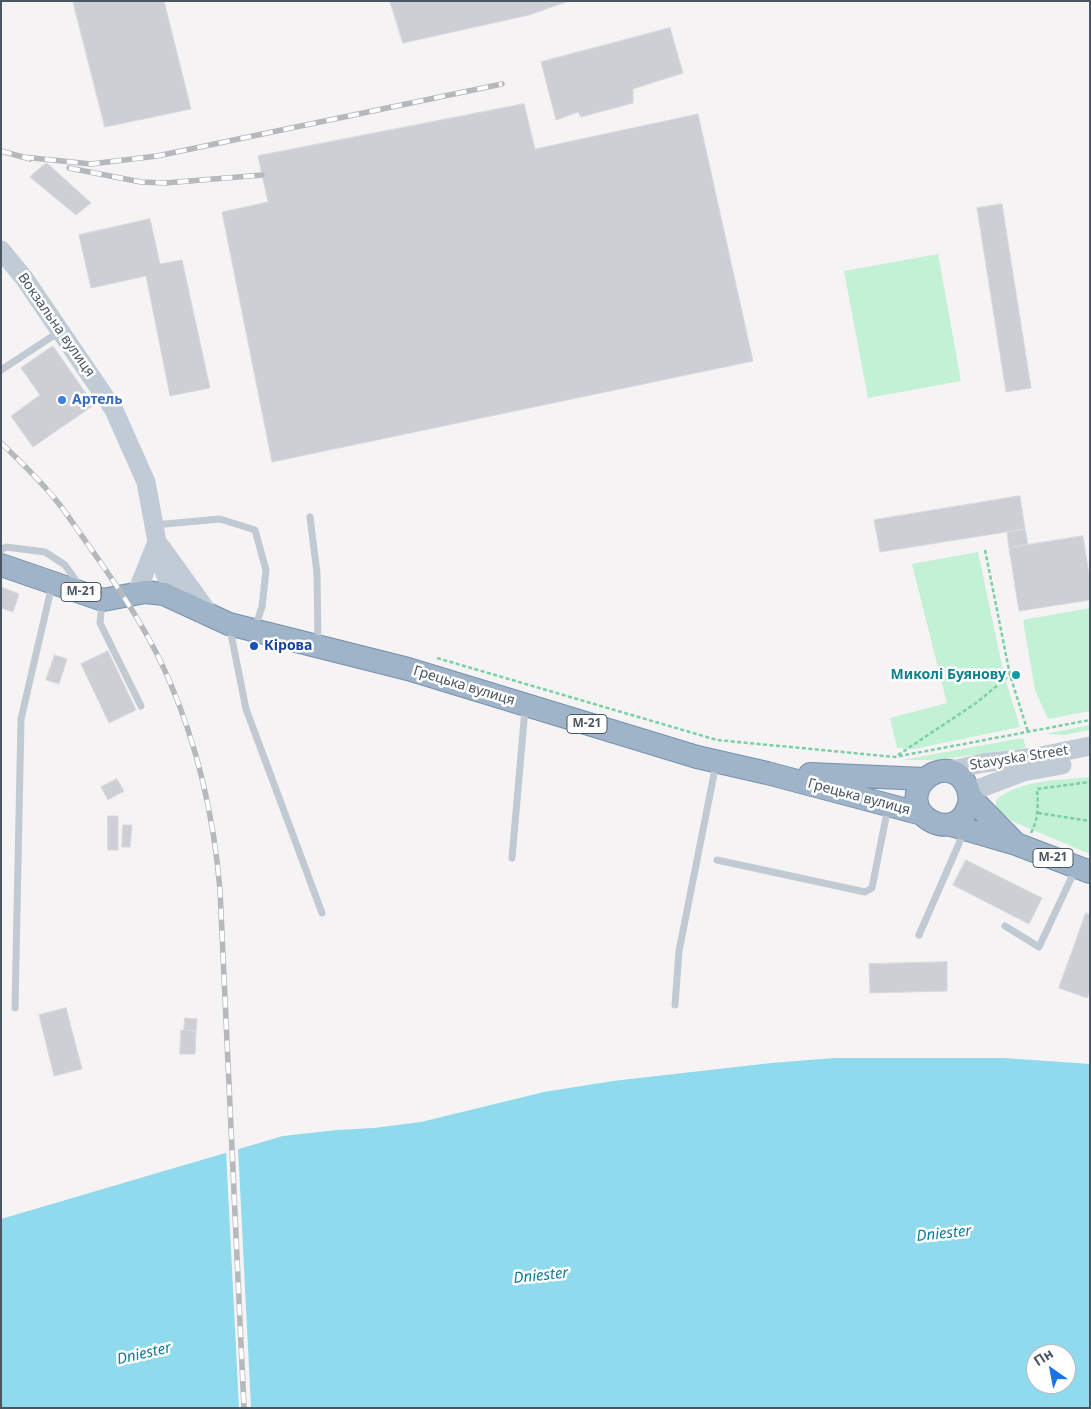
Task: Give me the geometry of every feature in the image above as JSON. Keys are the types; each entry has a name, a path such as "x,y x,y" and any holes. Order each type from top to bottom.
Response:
{"highway":[{"name":"М-21","path":"1,565 94,597 145,592 172,598"},
{"name":"Грецька вулиця","path":"172,598 220,619 254,630 408,669 697,756 922,814"},
{"name":"М-21","path":"925,780 934,773 948,771 958,776 965,783 970,794 1019,846"},
{"name":"Грецька вулиця","path":"767,773 925,780"},
{"path":"922,814 917,803 917,792 925,780"},
{"path":"958,827 969,806 970,794"},
{"name":"М-21","path":"922,814 929,821 940,825 958,827 1019,846 1083,870"}],"main road":[{"name":"Вокзальна вулиця","path":"1,250 24,278 114,410 146,482 165,574 172,598"},
{"name":"Вокзальна вулиця","path":"156,533 176,566 220,619"},
{"path":"136,594 156,533"},
{"name":"Stavyska Street","path":"948,771 983,763 1036,757 1090,746"},
{"name":"Stavyska Street","path":"970,794 1023,772 1090,759"}],"lane":[{"path":"1,370 61,331"},
{"path":"310,517 317,573 318,646"},
{"path":"156,533 220,519 254,530 266,570 262,607 254,630"},
{"path":"1,550 6,547 45,552 65,565 94,597 100,623 141,706"},
{"path":"15,1008 21,720 52,582"},
{"path":"220,619 246,709 322,913"},
{"path":"512,858 526,705"},
{"path":"674,1005 680,951 717,761"},
{"path":"717,860 865,892 872,888 875,877 888,805"},
{"path":"919,935 958,827"},
{"path":"1005,926 1039,947 1083,870"}],"path":[{"path":"985,550 1010,675 1028,732"},
{"path":"431,656 717,740 895,757 1090,720"},
{"path":"895,757 976,703 1010,675"},
{"path":"1019,846 1035,825 1038,813 1037,789 1090,782"},
{"path":"1038,813 1090,821"}],"green space":[{"path":"938,254 961,381 868,398 844,271"},
{"path":"978,552 1004,675 1020,727 914,749 897,748 890,718 947,703 912,564"},
{"path":"1090,608 1090,711 1048,719 1035,690 1023,620"},
{"path":"1090,725 1090,730 1064,735 1045,734"},
{"path":"1023,738 1026,748 936,760 902,760"},
{"path":"1090,777 1090,854 1014,822 996,810 996,800 1016,788 1053,780"}],"water":[{"name":"Dniester","path":"834,1058 1004,1058 1090,1064 1090,1408 1,1408 1,1219 283,1136 421,1122 544,1092 613,1081 771,1063"}],"pier":[{"path":"238,1147 251,1408 239,1408 226,1150"}],"building":[{"path":"73,1 164,1 191,109 105,127"},
{"path":"390,1 569,1 529,15 403,43"},
{"path":"670,28 683,73 633,89 633,103 581,117 578,112 556,120 541,62"},
{"path":"524,104 535,149 698,114 753,361 272,462 222,212 268,202 258,156"},
{"path":"46,163 91,203 76,215 30,177"},
{"path":"1002,204 1031,388 1006,392 977,208"},
{"path":"150,219 160,264 182,260 210,388 170,396 146,276 91,288 79,235"},
{"name":"Артель","path":"53,346 94,405 33,447 11,416 40,395 21,368"},
{"path":"1020,496 1025,529 880,552 874,520"},
{"path":"1025,529 1028,545 1009,548 1007,532"},
{"path":"1083,536 1090,581 1090,600 1019,611 1009,548"},
{"path":"1,587 19,594 13,612 1,608"},
{"path":"108,651 136,710 109,723 81,664"},
{"path":"55,655 67,659 59,684 46,680"},
{"path":"117,779 124,791 108,800 101,787"},
{"path":"108,816 118,816 118,850 108,850"},
{"path":"123,825 132,825 130,847 122,847"},
{"path":"966,860 1042,898 1029,924 953,885"},
{"path":"1086,913 1090,915 1090,991 1087,998 1059,988"},
{"path":"947,962 947,991 870,993 869,964"},
{"path":"66,1008 82,1069 54,1076 39,1015"},
{"path":"185,1018 197,1019 196,1031 184,1030"},
{"path":"181,1030 196,1031 195,1054 180,1054"}],"railway":[{"path":"23,157 91,164 157,156 502,84"},
{"path":"1,151 30,159"},
{"path":"69,168 141,182 165,183 262,175"},
{"path":"1,443 24,465 59,504 135,615 169,680 188,731 203,783 214,836 220,890 244,1408"}],"place":[{"name":"Артель","path":"62,400"},
{"name":"Кірова","path":"254,646"},
{"name":"Миколі Буянову","path":"1016,675"}]}
